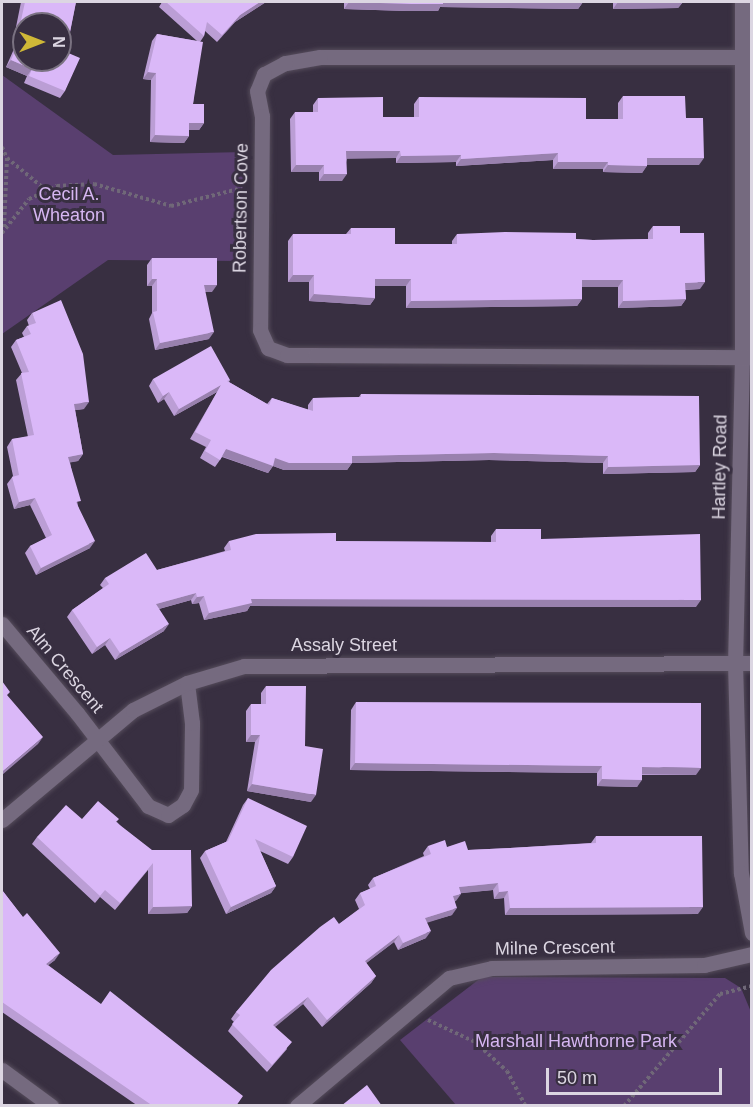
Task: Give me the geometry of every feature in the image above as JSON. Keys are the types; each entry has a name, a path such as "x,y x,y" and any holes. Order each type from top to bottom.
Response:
{"street":[{"name":"Hartley Road","path":"742,2 747,57 747,357 735,663 741,873 752,933"},
{"name":"Robertson Cove","path":"747,57 320,57 285,63 264,74 257,91 262,116 260,330 268,348 305,355 747,357"},
{"name":"Alm Crescent","path":"2,624 98,740 148,806 168,815 183,805 191,790 192,723 187,683"},
{"name":"Assaly Street","path":"2,820 133,710 187,683 254,666 752,663"},
{"name":"Milne Crescent","path":"297,1106 449,978 492,968 704,965 752,954"},
{"path":"2,1070 51,1106"}],"path":[{"path":"2,147 7,158 46,191"},
{"path":"4,228 7,158"},
{"path":"2,233 28,199 57,186 94,183 171,206 244,188"},
{"path":"624,1106 720,994 752,986"},
{"path":"427,1020 483,1049 507,1071 526,1106"}],"green space":[{"name":"Cecil A. Wheaton","path":"2,75 113,155 244,152 240,261 108,260 2,334"},
{"name":"Marshall Hawthorne Park","path":"482,977 725,978 741,988 751,1012 751,1105 456,1105 400,1040"}],"building":[{"path":"25,2 76,2 72,22 72,12 23,12"},
{"path":"166,2 260,2 240,15 222,35 207,22 204,36"},
{"path":"349,2 443,2 443,4 411,4"},
{"path":"157,34 203,42 193,104 204,104 204,123 189,123 189,136 155,135 156,73 148,72"},
{"path":"72,55 80,58 65,91 29,76 31,72 72,72"},
{"path":"623,96 685,96 686,118 703,118 704,158 647,158 647,166 608,165 608,162 558,162 558,153 461,159 461,155 401,156 400,151 346,151 347,174 324,174 324,165 296,165 295,112 318,112 318,98 383,97 383,117 419,117 419,97 586,98 586,119 623,119"},
{"path":"653,226 680,226 680,233 704,233 705,282 685,283 686,299 623,301 623,280 582,280 582,299 411,301 411,279 375,279 375,298 314,294 314,275 293,275 293,234 351,234 351,228 395,228 395,244 457,244 457,234 505,232 576,233 576,239 593,240 653,239"},
{"path":"152,258 217,258 217,285 204,285 214,332 160,343 153,312 157,311 157,279 152,279"},
{"path":"61,300 83,354 89,402 74,404 83,454 68,457 81,501 76,502 95,541 41,568 30,546 52,535 35,498 19,502 12,477 19,475 12,439 34,435 21,373 29,372 16,340 31,334 27,326 36,323 32,313"},
{"path":"211,346 230,380 227,381 269,405 272,398 313,411 313,398 361,397 361,394 699,396 700,465 608,467 608,456 494,453 352,456 352,463 289,463 275,458 273,466 226,449 220,460 205,451 211,440 195,432 221,385 179,409 169,392 163,396 153,379"},
{"path":"496,529 541,529 541,539 700,534 701,600 251,599 252,603 209,613 204,596 197,597 196,593 156,604 169,624 120,653 110,638 97,647 72,610 109,584 105,578 146,553 157,570 231,550 229,541 256,534 336,533 336,541 496,542"},
{"path":"2,681 10,692 7,695 43,737 2,772"},
{"path":"266,686 306,686 305,746 323,749 316,795 252,784 260,735 251,735 251,704 266,704"},
{"path":"356,702 701,703 701,768 642,767 642,780 602,779 602,766 355,763"},
{"path":"248,798 307,826 293,857 255,839 276,886 231,907 205,851 228,841"},
{"path":"98,801 119,819 116,822 152,850 191,850 192,906 153,907 153,863 120,903 105,890 100,896 37,837 66,805 82,819"},
{"path":"596,836 702,836 703,907 510,908 508,891 499,892 498,883 459,887 461,894 453,896 457,908 425,918 431,931 403,943 399,935 365,961 376,976 327,1020 308,997 273,1025 292,1042 272,1065 232,1024 240,1015 236,1012 271,970 334,917 339,924 365,905 360,893 376,886 373,878 431,854 428,846 445,840 447,847 465,841 468,850 596,843"},
{"path":"2,890 23,917 27,913 60,953 46,964 101,1004 110,991 243,1096 236,1106 153,1106 2,1002"},
{"path":"367,1085 382,1106 341,1106"}]}
